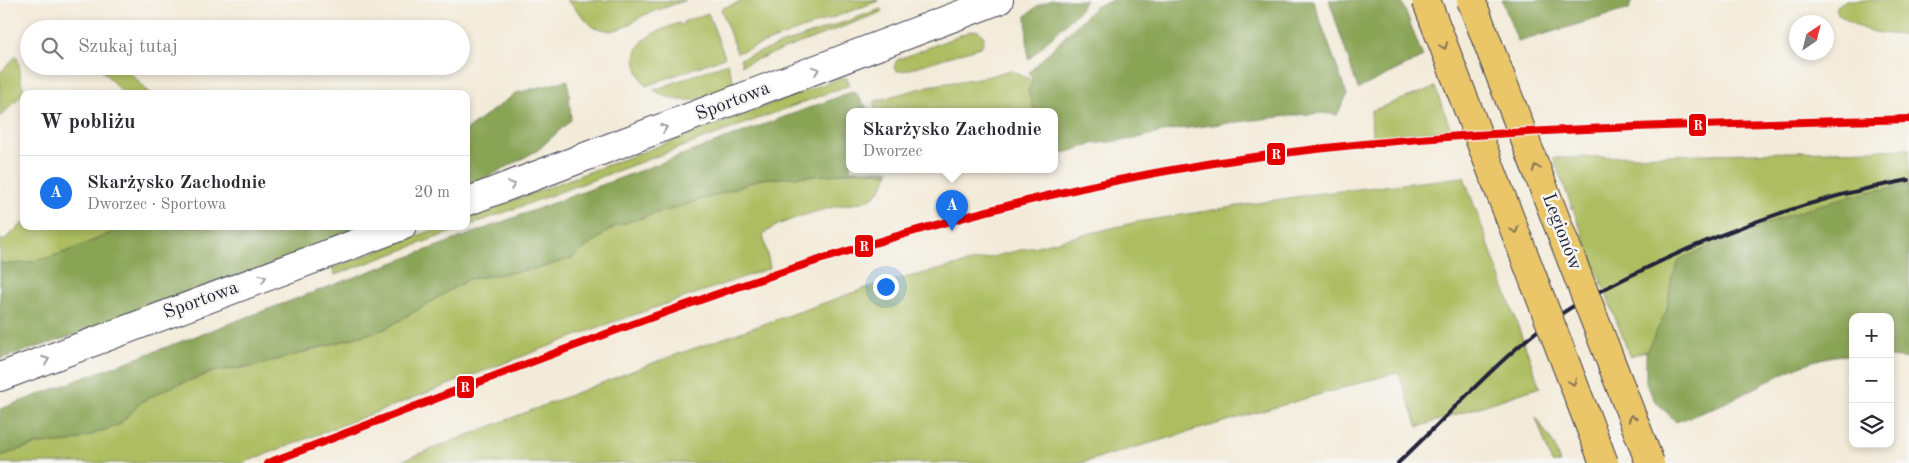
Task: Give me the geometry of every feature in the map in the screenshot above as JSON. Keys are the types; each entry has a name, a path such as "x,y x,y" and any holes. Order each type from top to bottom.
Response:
{"main road":[{"path":"1426,0 1604,463"},
{"name":"Legionów","path":"1472,0 1650,463"}],"street":[{"name":"Sportowa","path":"470,200 998,0"},
{"name":"Sportowa","path":"0,377 391,230"}],"green space":[{"path":"567,0 686,0 644,15 625,27 611,31 593,27"},
{"path":"745,0 878,1 737,53 721,9"},
{"path":"1052,0 1086,0 1077,13 1028,60 1026,16 1037,6"},
{"path":"1113,0 1313,0 1347,95 1337,115 1323,113 1296,115 1171,130 1134,139 1091,144 1068,152 1058,153 1058,108 1034,108 1028,91 1033,81 1029,72 1095,7"},
{"path":"1329,0 1401,0 1423,57 1358,89"},
{"path":"1502,0 1632,0 1629,9 1518,42"},
{"path":"1846,0 1909,0 1909,36 1880,33 1857,26 1848,21 1838,14 1836,7"},
{"path":"881,9 882,12 742,65 740,59"},
{"path":"708,13 725,57 646,86 636,61 636,52 640,44 656,32 679,23 680,25 684,24 683,22"},
{"path":"973,30 979,31 984,37 983,44 980,47 903,71 897,71 894,67 897,60"},
{"path":"16,56 24,90 20,90 20,97 0,117 0,73"},
{"path":"727,63 736,88 695,100 675,99 664,96 654,90"},
{"path":"1010,70 1033,81 1028,91 1034,108 875,108 875,101 929,86 990,76"},
{"path":"106,75 132,75 146,90 120,90"},
{"path":"840,78 847,78 850,85 470,225 470,217"},
{"path":"568,80 571,120 538,150 470,187 470,127 516,93"},
{"path":"1435,87 1451,130 1372,137 1371,111"},
{"path":"854,91 867,108 846,108 846,172 760,179 723,193 615,226 572,258 540,268 469,279 385,329 256,366 216,371 166,389 141,402 119,425 71,442 38,444 0,456 0,409"},
{"path":"1909,149 1909,295 1744,320 1630,356 1553,158"},
{"path":"846,172 889,173 875,196 863,202 837,206 798,217 780,224 763,234 770,268 602,326 243,463 0,463 0,456 38,444 71,442 119,425 141,402 166,389 216,371 256,366 385,329 469,279 540,268 572,258 615,226 723,193 760,179"},
{"path":"1464,177 1540,387 1418,427 1398,372 1081,463 396,463 658,361 875,285 1137,222 1314,194"},
{"path":"1909,185 1909,359 1894,357 1894,313 1849,313 1849,355 1823,358 1808,363 1722,404 1676,422 1654,400 1646,382 1646,352 1667,310 1671,280 1680,259 1792,214 1850,196"},
{"path":"20,226 20,230 117,230 47,258 15,264 0,263 0,238 3,241"},
{"path":"117,230 371,230 63,339 0,359 0,263 31,262 81,246"},
{"path":"433,230 457,230 335,275 332,268"},
{"path":"1536,417 1554,445 1560,463 1552,463"}],"railway":[{"path":"1398,463 1518,347 1559,315 1583,300 1667,258 1768,217 1838,196 1909,180"}],"transit line":[{"name":"R","path":"268,463 595,338 816,261 928,227 1041,197 1155,173 1248,158 1342,146 1436,138 1626,127 1909,119"}],"place":[{"name":"Skarżysko Zachodnie","path":"952,231"}]}
